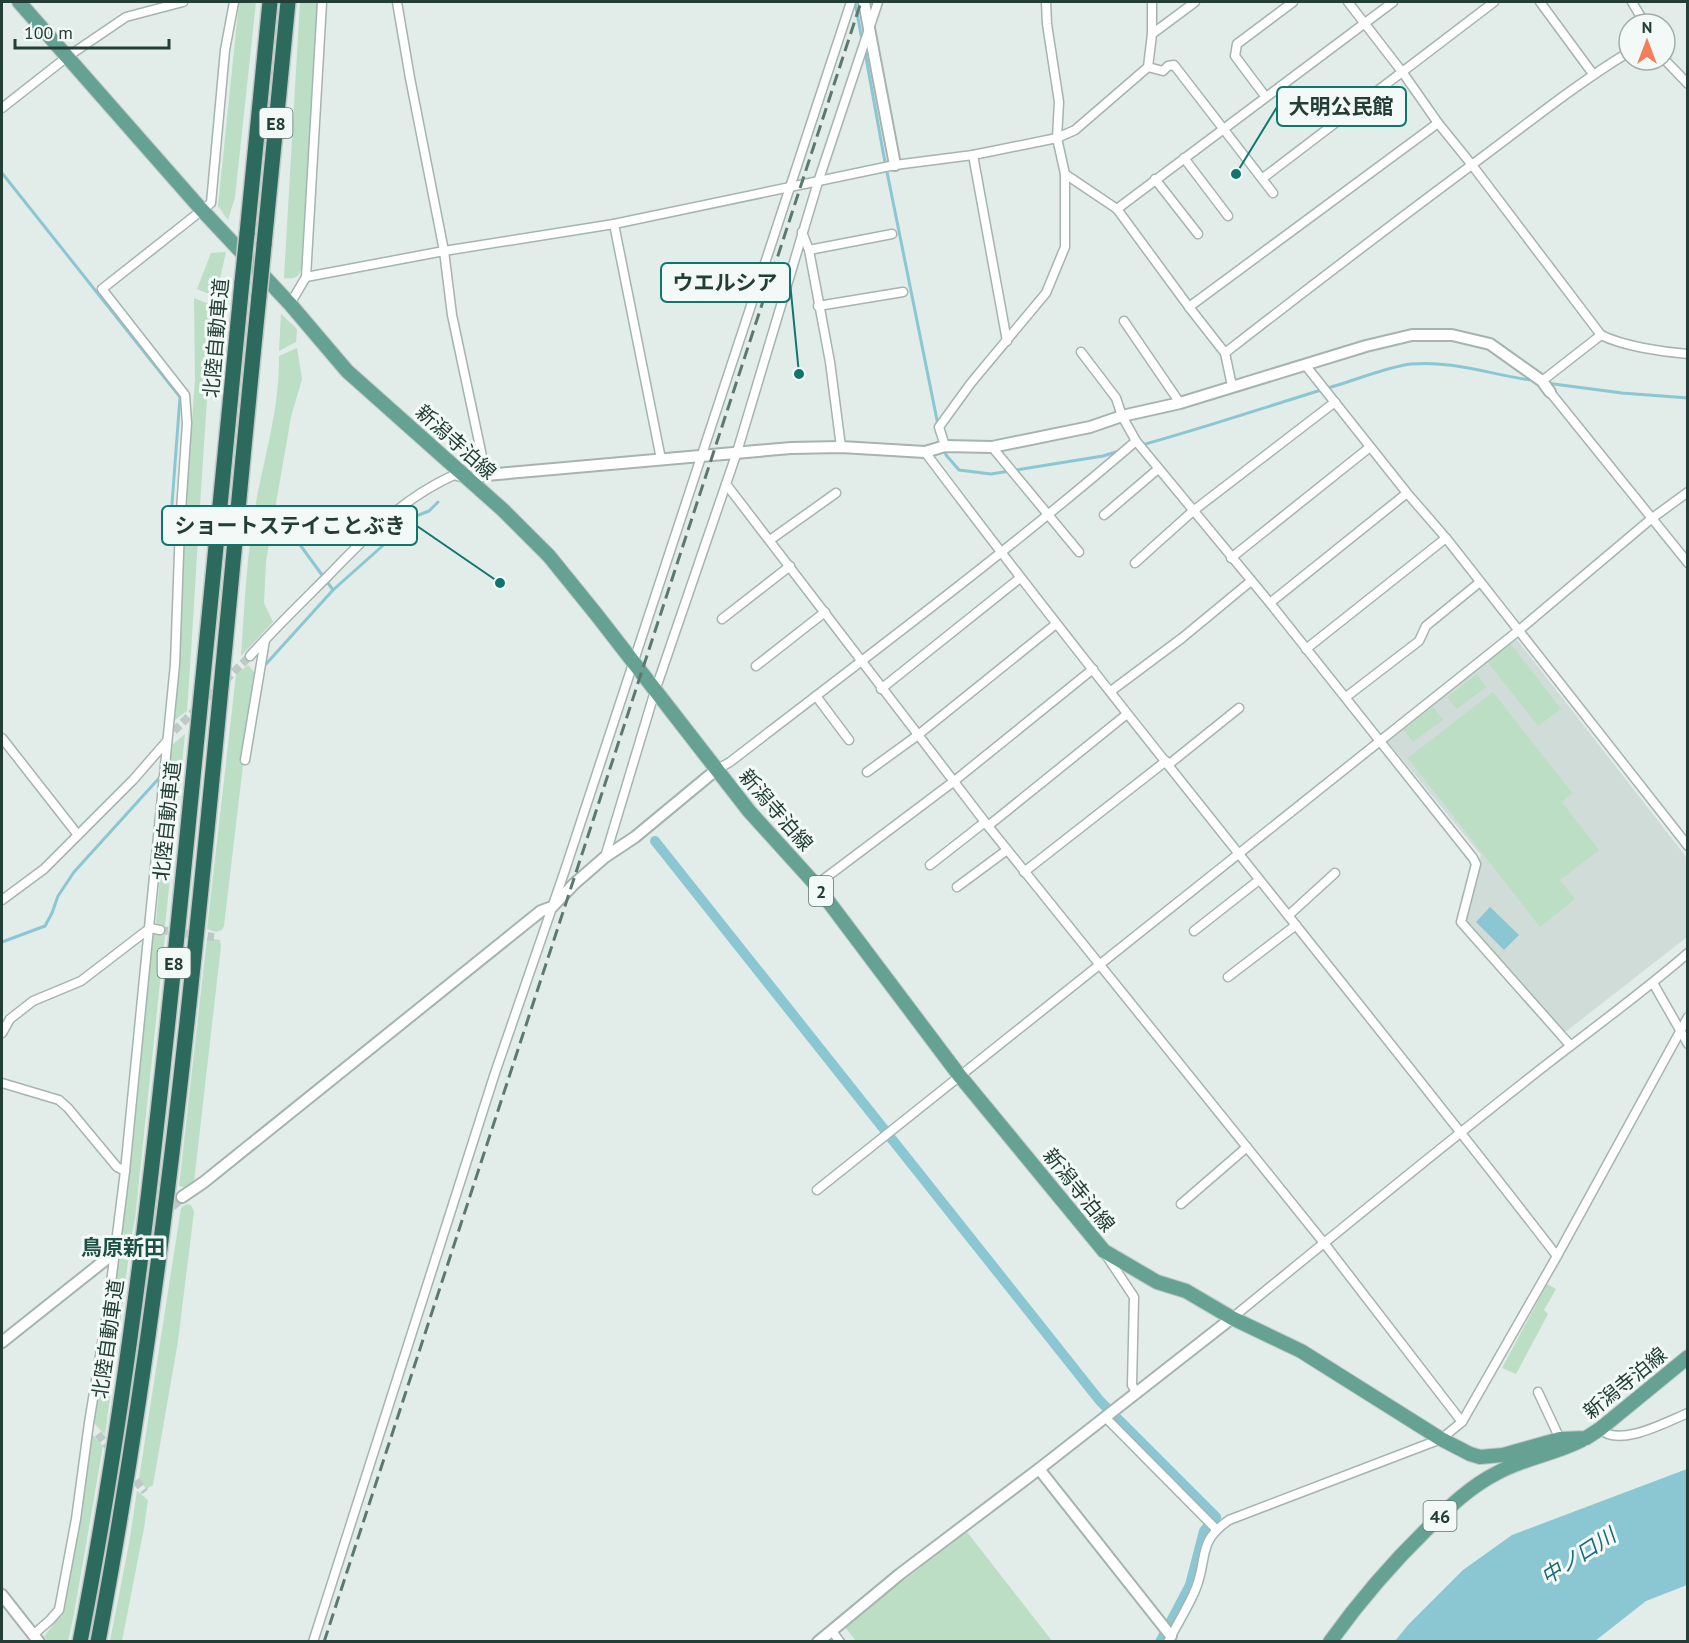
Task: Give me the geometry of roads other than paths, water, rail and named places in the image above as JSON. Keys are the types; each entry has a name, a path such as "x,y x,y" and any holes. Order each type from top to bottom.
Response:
{"highway":[{"name":"北陸自動車道","path":"80,1641 111,1468 148,1195 170,1009 270,2"},
{"name":"北陸自動車道","path":"98,1641 131,1447 169,1179 288,2"}],"main road":[{"name":"新潟寺泊線","path":"19,2 201,209 290,304 347,371 503,510 549,556 749,811 816,885 959,1075 1104,1251 1157,1282 1186,1292 1232,1318 1301,1351 1441,1439 1480,1457 1503,1455 1560,1439 1586,1438 1688,1357"},
{"name":"46","path":"1330,1641 1353,1609 1389,1567 1444,1512 1484,1480 1512,1466 1558,1451 1586,1438"}],"street":[{"path":"2,108 67,57 126,17 183,2"},
{"path":"2,1595 36,1638 59,1610 76,1519 108,1307 125,1171 176,664 180,526 187,423 185,395 102,289 211,203 225,50 234,2"},
{"path":"290,304 306,277 322,2"},
{"path":"398,2 410,78 444,251 452,315 486,475"},
{"path":"312,1641 491,1084 552,907 851,2"},
{"path":"864,2 895,165"},
{"path":"605,857 655,691 738,452 802,232 878,2"},
{"path":"945,446 939,427 971,383 1046,293 1065,247 1065,174 1057,138 1059,102 1047,24 1046,2"},
{"path":"306,277 444,251 614,224 895,165 973,155 1057,138 1074,130 1148,67 1152,34 1152,2"},
{"path":"1152,34 1195,2"},
{"path":"1265,96 1235,56 1237,44 1293,2"},
{"path":"1348,2 1437,123 1472,165 1600,335 1612,341 1688,354"},
{"path":"1117,209 1393,2"},
{"path":"1263,178 1494,2"},
{"path":"1540,2 1593,74"},
{"path":"1225,353 1341,262 1593,74 1617,59"},
{"path":"1148,67 1163,71 1168,66 1174,65 1273,193"},
{"path":"1676,72 1688,84"},
{"path":"1189,307 1437,123"},
{"path":"973,155 1007,341"},
{"path":"1184,158 1228,216"},
{"path":"1065,174 1117,209 1225,353 1232,386"},
{"path":"1155,179 1198,234"},
{"path":"614,224 662,459"},
{"path":"802,232 809,250 830,362 841,447"},
{"path":"809,250 892,234"},
{"path":"818,306 903,292"},
{"path":"1124,321 1180,403"},
{"path":"250,656 375,527 410,500 438,482 454,475 469,480 486,475 701,454 791,448 841,447 925,452 945,446 992,447 1090,427 1122,416 1180,403 1366,346 1412,335 1452,335 1490,344 1542,381 1688,563"},
{"path":"1542,381 1600,335"},
{"path":"1081,352 1116,398 1122,416 1136,441 1346,697 1473,858 1476,864 1461,922 1570,1046"},
{"path":"1306,366 1407,493 1446,538 1688,846"},
{"path":"1135,563 1193,511 1335,402"},
{"path":"182,1197 204,1182 541,911 552,907 605,857 635,837 716,770 730,762 863,661 1063,504 1136,441"},
{"path":"992,447 1079,552"},
{"path":"1231,558 1370,447"},
{"path":"925,452 1056,624 1238,855 1289,915 1557,1256"},
{"path":"1104,515 1158,469"},
{"path":"726,484 953,782 1324,1243 1462,1422"},
{"path":"817,1190 1518,631 1651,519 1688,492"},
{"path":"770,540 836,493"},
{"path":"1270,603 1407,493"},
{"path":"1306,649 1446,538"},
{"path":"722,619 790,566"},
{"path":"881,689 1020,578"},
{"path":"1111,691 1182,638 1251,581"},
{"path":"1346,697 1419,641 1426,626 1480,582"},
{"path":"756,666 825,612"},
{"path":"867,772 918,735 1056,624"},
{"path":"245,760 265,640"},
{"path":"816,885 953,782 1093,669"},
{"path":"816,696 849,740"},
{"path":"1024,872 1239,708"},
{"path":"930,866 1127,714"},
{"path":"2,900 44,869 133,780 174,731"},
{"path":"2,738 78,835"},
{"path":"957,887 1007,850"},
{"path":"1289,915 1335,873"},
{"path":"1194,932 1259,880"},
{"path":"1228,976 1296,925"},
{"path":"2,1033 10,1019 33,1001 81,981 150,928 160,930"},
{"path":"818,1641 900,1574 1232,1318 1461,1132 1653,983 1688,952"},
{"path":"1653,983 1688,1044"},
{"path":"1039,1469 1170,1639 1197,1587 1206,1544 1216,1529 1229,1520 1441,1439 1462,1422 1557,1256 1688,1017"},
{"path":"2,1083 59,1100 117,1167 125,1171"},
{"path":"1180,1204 1247,1147"},
{"path":"2,1342 114,1253 127,1246"},
{"path":"1104,1251 1134,1297 1132,1385 1136,1392"},
{"path":"1538,1392 1560,1439"},
{"path":"1600,1429 1608,1436 1625,1436 1688,1413"},
{"path":"1105,1417 1216,1529"},
{"path":"832,1631 840,1641"}],"water":[{"path":"1490,907 1519,935 1504,950 1476,922"},
{"name":"中ノ口川","path":"1687,1469 1687,1585 1646,1601 1595,1641 1395,1641 1463,1570 1512,1535"}],"waterway":[{"path":"855,2 862,40"},
{"path":"865,52 938,425"},
{"path":"2,173 180,397 172,504"},
{"path":"1131,448 1403,365 1442,364 1537,381"},
{"path":"1546,383 1622,393 1688,398"},
{"path":"944,449 946,455 959,470 991,474 1103,456 1119,451"},
{"path":"266,664 333,590 416,516 429,511 438,502"},
{"path":"270,515 279,516 333,590"},
{"path":"2,942 45,926 58,896 74,872 161,776"},
{"path":"655,841 1100,1401 1216,1517 1204,1531 1190,1585 1160,1642"}],"tunnel":[{"path":"174,731 250,656"},
{"path":"160,930 214,937"},
{"path":"127,1246 182,1197"},
{"path":"98,1434 145,1492"}],"railway":[{"path":"324,1642 861,2"}],"place":[{"name":"大明公民館","path":"1236,174"},
{"name":"ウエルシア","path":"799,374"},
{"name":"ショートステイことぶき","path":"500,583"}],"district":[{"name":"鳥原新田","path":"123,1247"}]}
